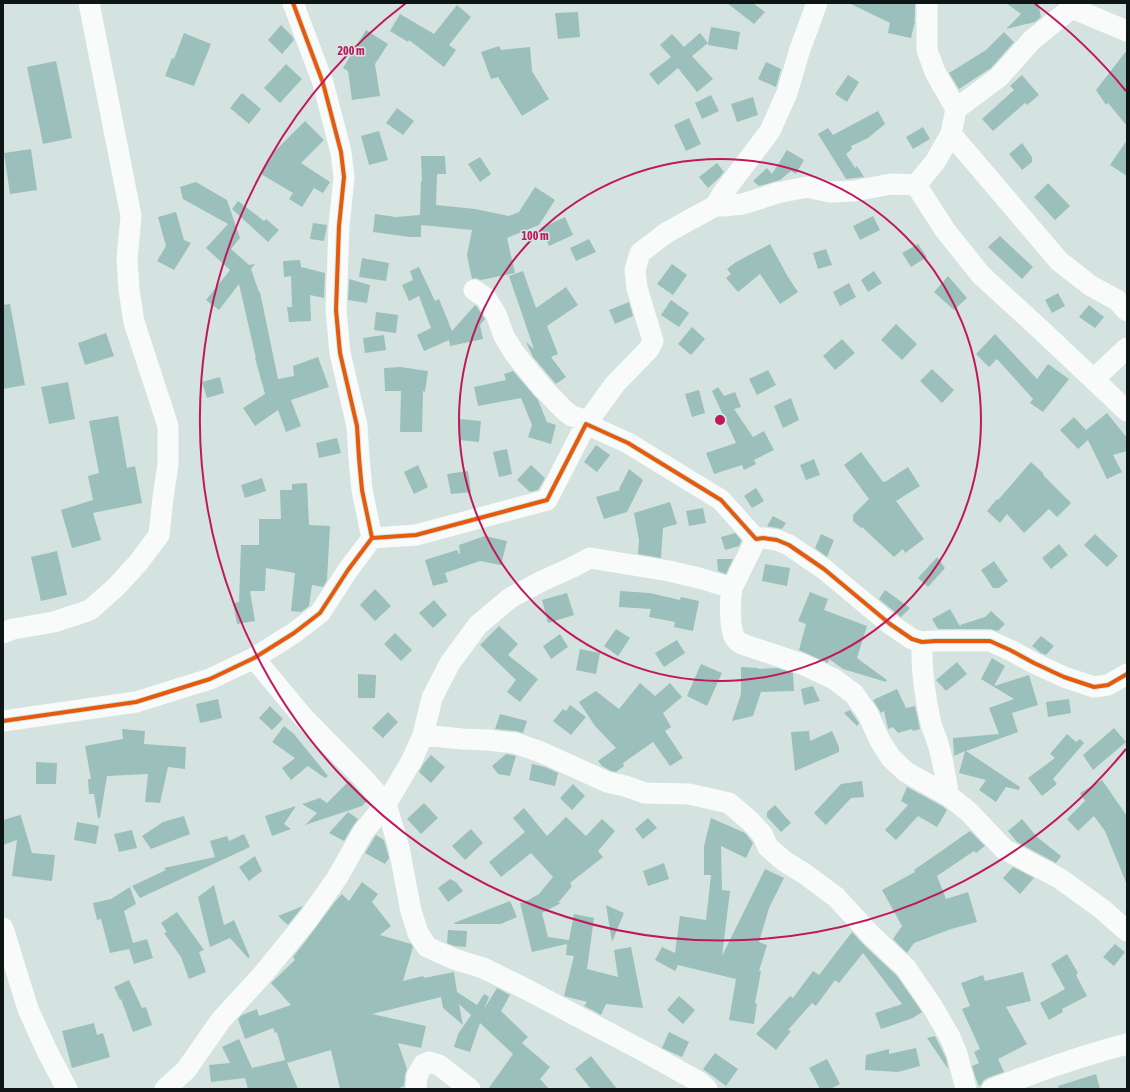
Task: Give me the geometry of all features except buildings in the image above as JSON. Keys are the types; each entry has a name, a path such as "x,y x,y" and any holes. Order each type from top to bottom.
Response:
{"street":[{"path":"3,633 13,629 54,622 90,610 116,588 138,563 159,535 168,464 168,426 134,322 129,290 127,259 131,216 89,3"},
{"path":"293,3 323,83 341,152 344,177 336,310 340,353 357,426 358,458 362,490 372,538"},
{"path":"715,206 723,193 770,131 788,93 800,49 817,3"},
{"path":"916,185 935,162 951,134 956,109 935,72 927,50 927,3"},
{"path":"956,109 999,77 1032,40 1076,5 1079,11 1127,31"},
{"path":"951,134 1060,261 1091,286 1117,300 1127,311"},
{"path":"3,721 136,702 210,679 254,658 294,633 320,613 348,570 372,538 416,534 547,500 586,424 615,384 649,349 653,341 637,288 635,270 640,253 666,233 715,206 743,204 807,187 830,192 854,191 890,184 916,185"},
{"path":"916,185 945,230 981,275 1127,411"},
{"path":"474,290 486,298 496,314 504,336 512,351 542,387 564,410 586,424 628,443 721,500 756,539"},
{"path":"1094,379 1127,348"},
{"path":"756,539 763,538 778,540 788,545 824,569 890,624 912,639 922,642 990,641 1064,677 1094,686 1108,685 1127,674"},
{"path":"756,539 732,588 731,619 732,632 735,639 742,644 802,664 834,679 854,694 868,714 880,741 891,758 906,772 949,796 969,812 1004,849 1059,878 1102,909 1127,932"},
{"path":"165,1089 186,1070 221,1020 264,973 308,919 338,878 364,832 386,804 412,760 423,734 432,698 450,663 478,625 510,598 590,558 699,578 732,588"},
{"path":"922,642 921,662 923,682 932,725 940,749 949,796"},
{"path":"254,658 303,716 386,804 399,848 411,911 418,933 426,947 454,959 483,968 522,987 649,1054 699,1082 707,1089"},
{"path":"423,734 515,743 540,752 607,782 645,793 689,794 730,803 762,834 768,847 784,861 805,874 836,897 872,936 906,968 932,1006 950,1037 957,1054 966,1089"},
{"path":"3,928 28,1008 47,1052 67,1089"},
{"path":"992,1089 1060,1064 1127,1044"},
{"path":"416,1089 417,1076 423,1066 430,1062 439,1065 470,1089"}],"cycle path":[{"path":"3,721 136,702 210,679 254,658 294,633 320,613 348,570 372,538 362,490 357,426 340,353 336,310 339,226 344,177 341,152 323,83 293,3"},
{"path":"372,538 416,535 547,500 586,424 628,443 721,500 756,539 763,538 777,540 789,545 824,569 890,624 912,639 922,642 990,641 1064,677 1094,687 1108,685 1127,674"}]}
